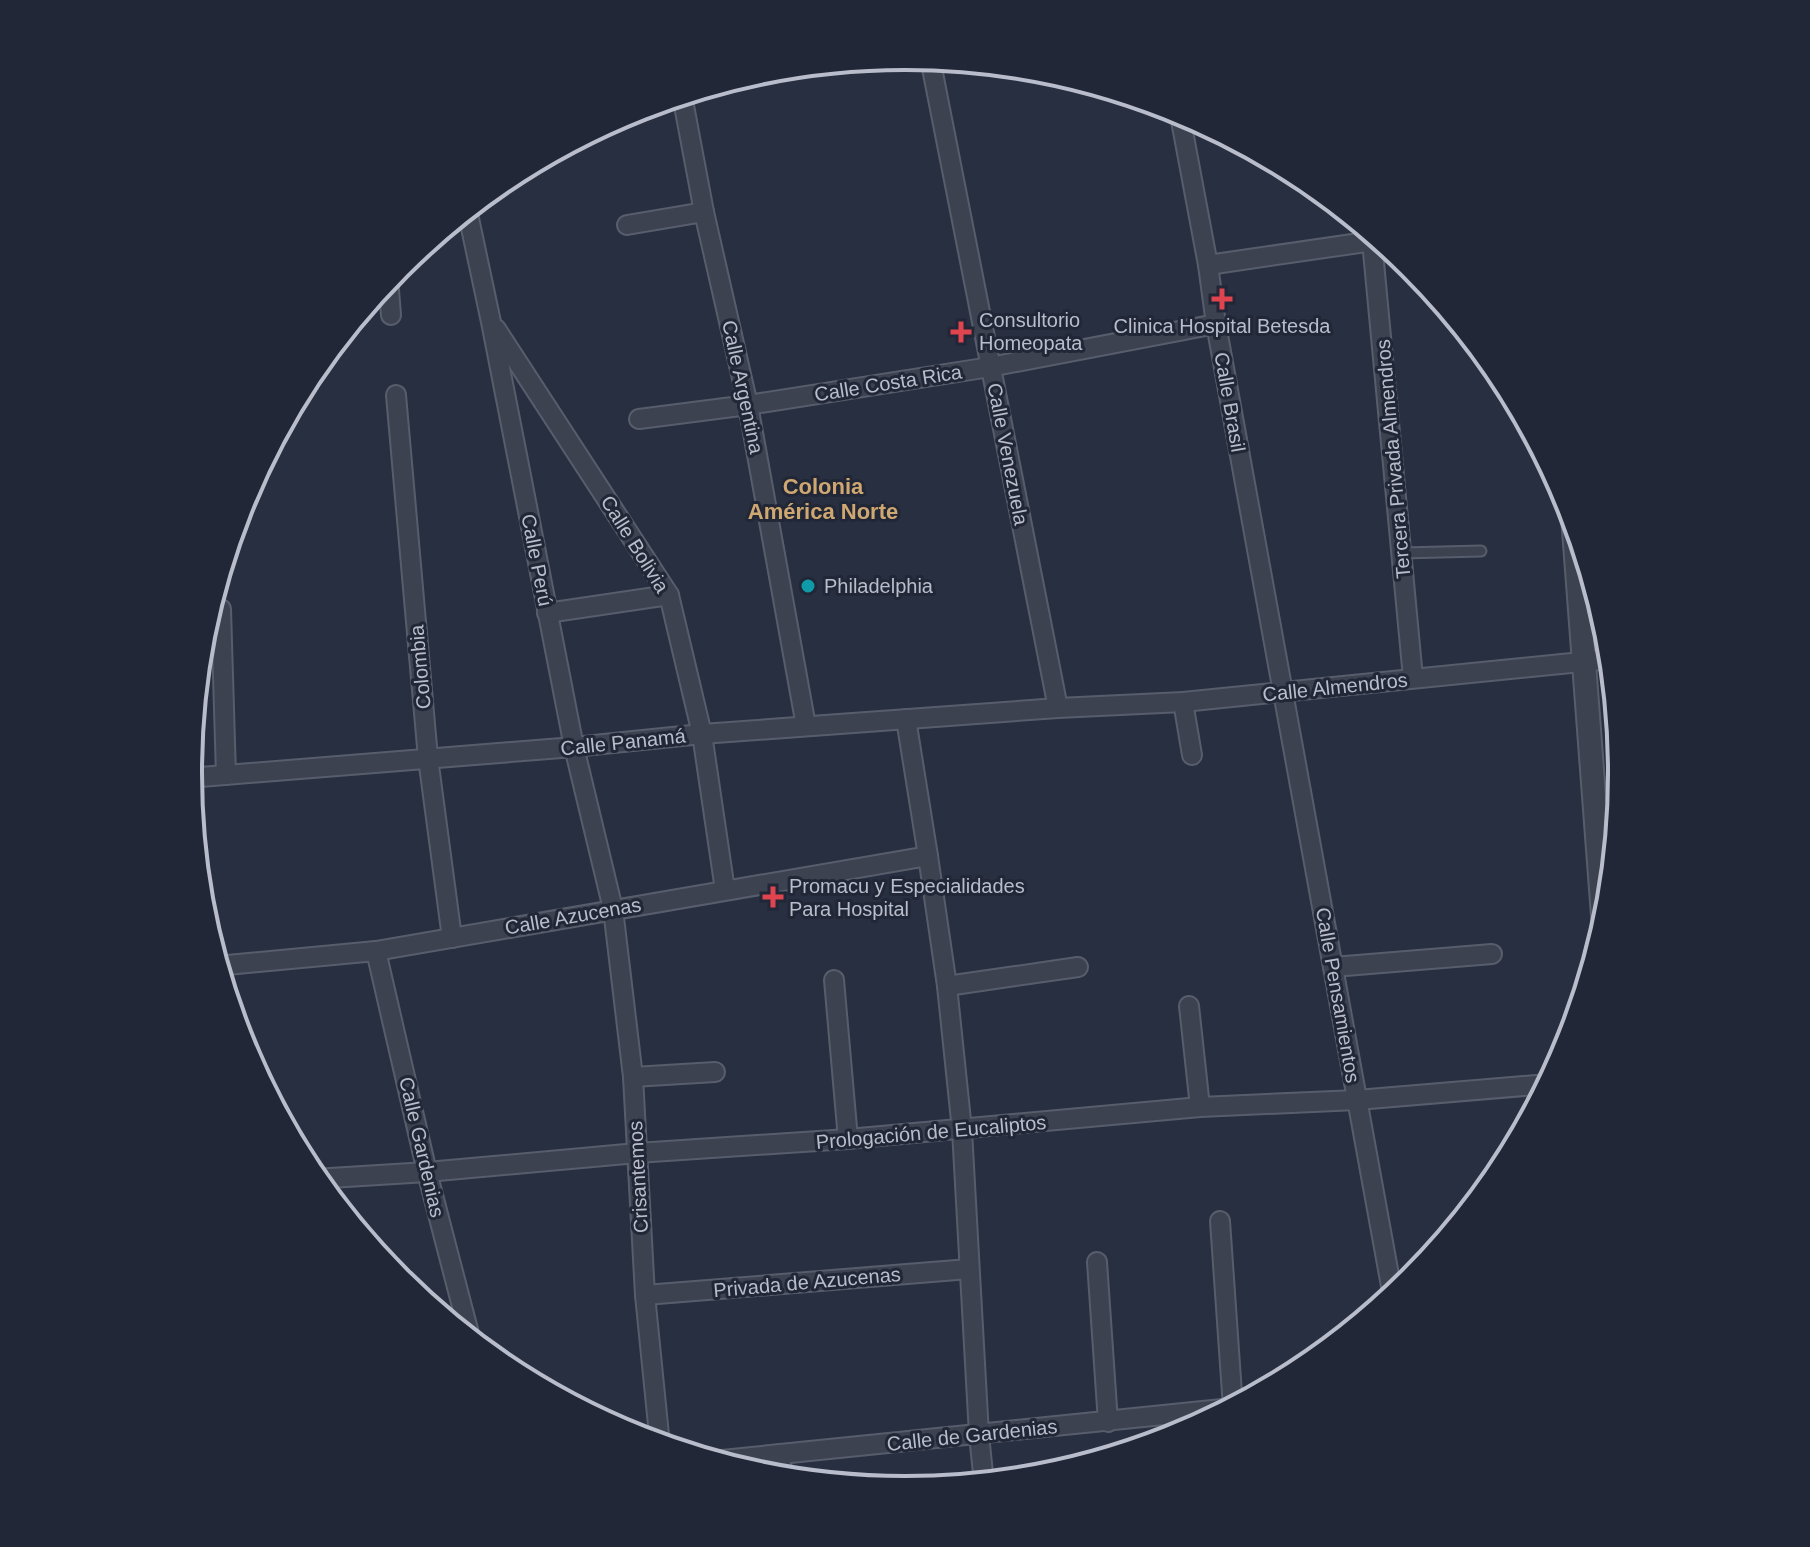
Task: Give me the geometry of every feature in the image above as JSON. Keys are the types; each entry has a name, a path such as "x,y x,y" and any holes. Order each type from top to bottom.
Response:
{"street":[{"name":"Calle Venezuela","path":"933,71 1058,708"},
{"name":"Calle Argentina","path":"684,106 704,212 748,405 806,726"},
{"name":"Calle Brasil","path":"1182,128 1283,693"},
{"path":"627,225 704,212"},
{"name":"Calle Perú","path":"470,221 574,747 613,909"},
{"path":"1208,265 1365,242"},
{"name":"Tercera Privada Almendros","path":"1377,253 1413,678"},
{"path":"389,296 391,315"},
{"name":"Calle Bolivia","path":"491,322 669,595 702,734 725,890"},
{"name":"Calle Costa Rica","path":"639,419 990,367 1216,324"},
{"name":"Colombia","path":"396,395 428,758 452,938"},
{"path":"1577,566 1600,876"},
{"path":"547,613 669,595"},
{"path":"221,609 226,775"},
{"name":"Calle Almendros","path":"1058,708 1183,702 1599,660"},
{"name":"Calle Pensamientos","path":"1283,693 1390,1282"},
{"path":"1183,702 1192,755"},
{"name":"Calle Panamá","path":"202,777 702,734 1058,708"},
{"path":"906,719 947,986 962,1130 983,1472"},
{"name":"Calle Azucenas","path":"228,965 376,951 928,856"},
{"name":"Crisantemos","path":"613,909 633,1077 645,1295 659,1432"},
{"name":"Calle Gardenias","path":"376,951 427,1172 466,1323"},
{"path":"1333,967 1492,954"},
{"path":"947,986 1078,967"},
{"path":"834,980 848,1139"},
{"path":"1189,1006 1200,1107"},
{"path":"633,1077 715,1072"},
{"name":"Prologación de Eucaliptos","path":"330,1178 962,1130 1200,1107 1357,1100 1536,1085"},
{"path":"1220,1221 1232,1396"},
{"path":"1097,1262 1108,1422"},
{"name":"Privada de Azucenas","path":"645,1295 969,1269"},
{"name":"Calle de Gardenias","path":"744,1458 1199,1412"},
{"path":"779,1454 781,1465"}],"lane":[{"path":"1402,553 1481,551"}],"place":[{"name":"Clinica Hospital Betesda","path":"1222,299"},
{"name":"Consultorio Homeopata","path":"961,332"},
{"name":"Philadelphia","path":"808,586"},
{"name":"Promacu y Especialidades Para Hospital","path":"773,897"}],"district":[{"name":"Colonia América Norte","path":"823,498"}]}
